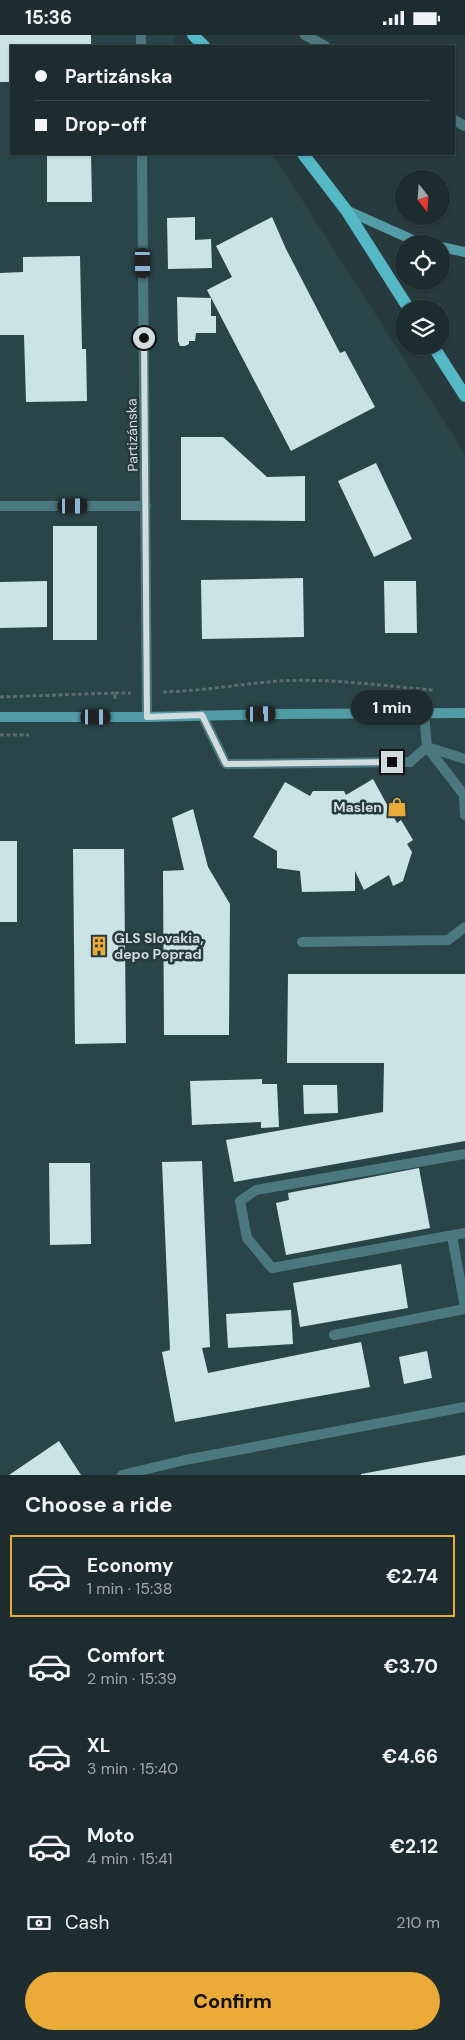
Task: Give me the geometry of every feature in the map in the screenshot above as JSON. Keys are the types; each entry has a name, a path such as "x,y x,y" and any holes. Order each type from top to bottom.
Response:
{"main road":[{"path":"193,35 203,45"},
{"path":"304,155 346,210 403,300"},
{"path":"439,355 465,396"}],"street":[{"path":"305,35 323,45"},
{"name":"Partizánska","path":"142,155 147,717"},
{"path":"346,210 402,235"},
{"path":"450,249 465,252"},
{"path":"0,505 146,506"},
{"path":"0,717 465,713"},
{"path":"424,714 427,747 464,795 465,815"},
{"path":"202,715 226,764 410,762 427,747"},
{"path":"427,747 465,759"},
{"path":"302,942 448,940 465,927"},
{"path":"465,1154 256,1190 240,1201 247,1238 272,1268 465,1233"},
{"path":"334,1335 465,1308 452,1236"},
{"path":"122,1475 186,1460 465,1407"}],"path":[{"path":"114,693 196,691 281,681 335,681 433,690"}],"shaded area":[{"path":"0,35 175,35 172,45 10,45 10,155 271,155 279,164 395,345 395,355 402,355 465,454 465,1475 0,1475"}],"building":[{"path":"0,35 91,35 91,45 10,45 10,82 0,82"},
{"path":"47,155 91,155 92,202 47,202"},
{"path":"195,217 195,240 211,239 212,268 168,269 167,218"},
{"path":"272,217 286,249 340,353 345,351 375,407 291,451 207,290 232,277 216,246"},
{"path":"80,256 82,349 86,349 87,401 26,402 24,335 0,335 0,273 23,272 23,257"},
{"path":"177,297 211,298 211,316 216,316 216,333 196,333 195,341 189,341 189,344 180,346 178,341"},
{"path":"181,437 223,437 267,477 305,476 305,521 181,520"},
{"path":"376,463 412,539 374,557 338,481"},
{"path":"53,526 97,526 97,640 53,640"},
{"path":"303,578 304,637 202,639 201,580"},
{"path":"47,581 47,627 0,628 0,582"},
{"path":"384,581 416,581 417,633 385,633"},
{"path":"373,779 397,823 401,820 413,840 407,844 412,852 403,881 393,886 389,875 364,890 355,871 355,891 302,892 300,871 277,868 277,851 253,837 285,782 310,796 313,791 344,791 346,795"},
{"path":"193,809 208,867 230,904 229,1035 164,1035 163,871 184,870 172,818"},
{"path":"0,841 17,841 17,922 0,922"},
{"name":"GLS Slovakia, depo Poprad","path":"73,849 124,849 126,1043 75,1044"},
{"path":"288,974 465,974 465,1141 234,1182 226,1140 383,1112 384,1063 287,1063"},
{"path":"262,1079 262,1084 277,1084 279,1127 261,1128 261,1122 192,1125 190,1081"},
{"path":"303,1085 337,1085 338,1113 304,1114"},
{"path":"202,1161 210,1347 202,1348 208,1373 361,1342 370,1387 175,1422 162,1352 170,1350 162,1162"},
{"path":"49,1163 90,1163 91,1244 50,1245"},
{"path":"419,1168 430,1228 286,1255 276,1203 289,1200 288,1193"},
{"path":"401,1264 408,1308 300,1327 293,1283"},
{"path":"291,1310 293,1344 228,1348 226,1314"},
{"path":"427,1351 432,1378 404,1384 399,1357"},
{"path":"59,1441 81,1475 9,1475"},
{"path":"465,1455 465,1475 361,1475 361,1474"}],"place":[{"name":"Maslen","path":"397,807"},
{"name":"GLS Slovakia, depo Poprad","path":"99,946"}],"route":[{"path":"144,338 147,717 202,715 226,764 392,762"}]}
